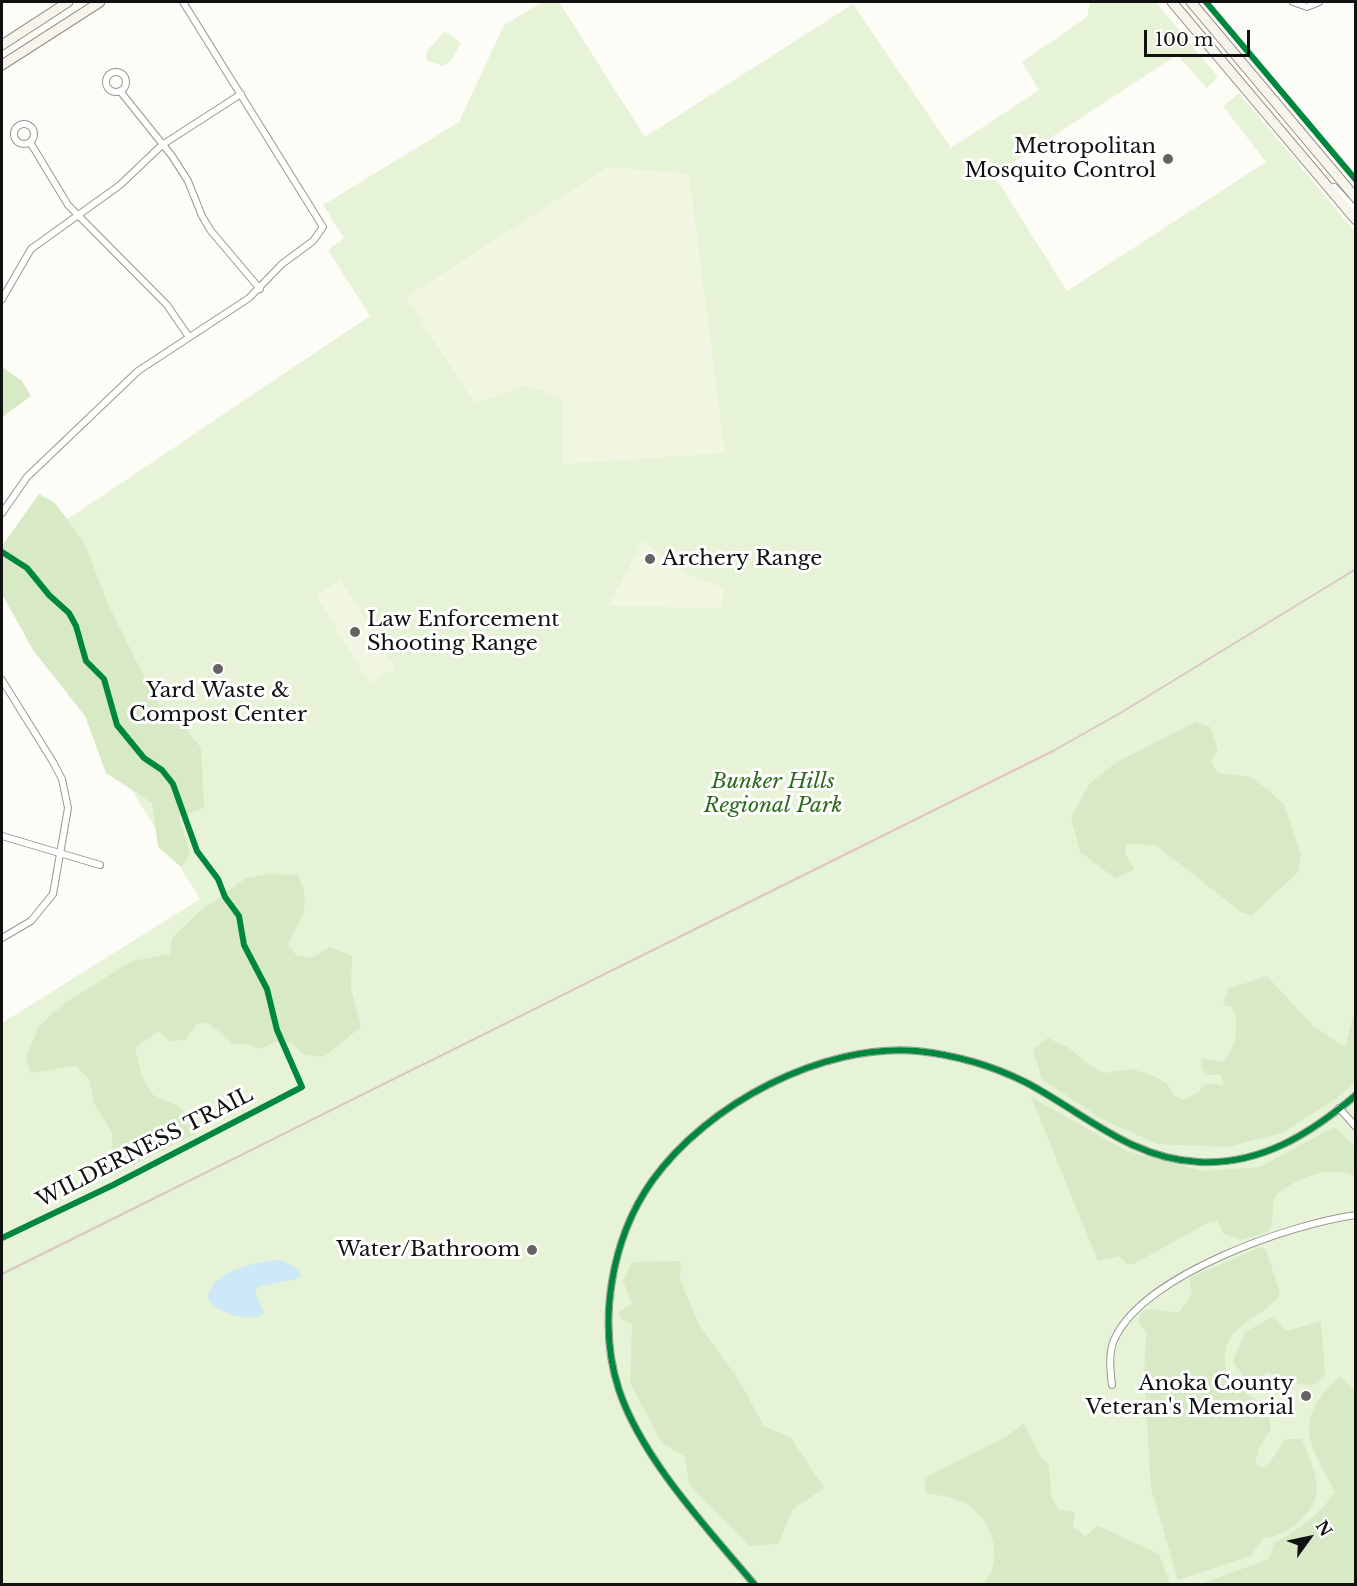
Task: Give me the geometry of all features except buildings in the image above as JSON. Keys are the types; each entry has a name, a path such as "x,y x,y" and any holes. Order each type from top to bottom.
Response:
{"main road":[{"path":"2,45 68,2"},
{"path":"2,65 100,2"},
{"path":"1172,2 1356,220"},
{"path":"1191,2 1356,198"}],"street":[{"path":"2,513 27,477 123,386 145,367 237,307 260,289 282,264 312,241 323,227 183,2"},
{"path":"1293,2 1307,7 1319,2"},
{"path":"120,91 188,181 202,216 212,231 260,289"},
{"path":"2,298 32,249 120,185 162,145 241,94"},
{"path":"30,142 59,192 79,216 167,305 189,337"},
{"path":"1306,161 1356,212"},
{"path":"2,681 62,779 68,808 61,856 52,894 47,904 31,921 2,938"},
{"path":"2,836 61,856 100,866"},
{"path":"754,1584 703,1523 649,1450 630,1419 612,1360 610,1296 624,1237 653,1180 674,1155 699,1133 737,1104 804,1068 838,1057 888,1050 937,1054 988,1066 1027,1083 1123,1142 1154,1154 1183,1161 1219,1162 1259,1155 1295,1140 1356,1095"},
{"path":"1339,1108 1356,1127"},
{"path":"1112,1385 1112,1347 1115,1336 1135,1311 1162,1289 1194,1270 1282,1232 1319,1221 1356,1215"}],"green space":[{"name":"Bunker Hills Regional Park","path":"543,2 559,2 645,137 853,4 951,148 1039,90 1022,62 1087,17 1090,2 1156,2 1218,77 1207,88 1177,55 994,175 1067,291 1266,162 1223,106 1239,93 1355,232 1355,1584 2,1584 2,1023 200,899 2,583 2,563 370,316 328,250 344,238 323,205 459,122 504,25"},
{"path":"445,31 461,43 450,62 443,66 426,60 427,51"},
{"path":"608,167 689,174 725,453 562,464 562,398 526,385 475,404 406,297"},
{"path":"2,367 22,381 31,396 2,417"},
{"path":"39,494 55,503 84,542 108,604 156,701 183,725 201,748 204,808 179,817 190,854 181,867 158,847 152,803 106,773 85,716 33,650 2,594 2,546"},
{"name":"Archery Range","path":"643,541 691,576 724,588 722,608 608,606"},
{"name":"Law Enforcement Shooting Range","path":"341,580 395,668 370,684 316,595"},
{"path":"1196,722 1210,727 1218,750 1211,761 1218,773 1252,777 1284,804 1301,855 1298,872 1252,915 1241,912 1157,846 1127,843 1125,854 1135,869 1115,878 1080,852 1071,818 1089,784 1117,762"},
{"path":"267,874 298,875 302,885 304,911 288,944 296,955 311,958 330,947 352,956 351,988 361,1027 323,1057 303,1054 291,1042 275,1042 260,1049 248,1044 233,1044 208,1022 197,1024 186,1040 170,1041 159,1031 135,1048 142,1077 153,1095 177,1105 192,1122 195,1134 121,1171 113,1168 112,1132 94,1103 89,1079 76,1066 31,1073 26,1058 39,1026 66,1002 132,961 170,954 172,938 198,913 246,878"},
{"path":"1267,976 1313,1026 1345,1047 1355,1010 1355,1082 1337,1098 1282,1133 1227,1147 1157,1144 1102,1119 1042,1079 1033,1049 1048,1038 1069,1048 1084,1061 1104,1073 1132,1069 1154,1076 1166,1083 1175,1096 1183,1100 1197,1093 1206,1084 1224,1085 1221,1075 1208,1075 1202,1069 1201,1058 1222,1062 1227,1058 1234,1044 1235,1013 1232,1007 1223,1005 1228,989"},
{"path":"1031,1097 1127,1151 1203,1171 1260,1167 1334,1127 1355,1146 1355,1176 1341,1172 1327,1172 1306,1178 1282,1190 1274,1200 1273,1219 1268,1232 1242,1240 1224,1234 1217,1221 1209,1222 1134,1264 1127,1264 1119,1256 1098,1261"},
{"path":"1260,1247 1266,1249 1280,1294 1232,1336 1227,1345 1226,1367 1232,1381 1262,1405 1269,1417 1271,1430 1259,1447 1255,1464 1263,1467 1269,1463 1286,1439 1302,1439 1315,1473 1317,1494 1314,1503 1297,1523 1282,1533 1264,1538 1250,1556 1178,1580 1151,1488 1144,1372 1146,1332 1138,1320 1142,1311 1152,1309 1178,1313 1192,1294 1189,1278"},
{"path":"681,1261 680,1280 699,1325 738,1379 764,1426 791,1438 824,1488 793,1509 778,1544 750,1546 690,1485 684,1456 662,1443 630,1383 632,1324 620,1318 619,1312 632,1304 623,1281 632,1262"},
{"path":"1272,1317 1287,1331 1321,1321 1325,1374 1314,1385 1298,1384 1267,1372 1250,1386 1233,1361 1245,1332"},
{"path":"1341,1376 1355,1392 1355,1584 1200,1584 1269,1559 1274,1543 1308,1521 1335,1492 1315,1454 1310,1438 1309,1423 1314,1407 1329,1387"},
{"path":"1024,1423 1038,1453 1049,1465 1051,1496 1059,1510 1075,1512 1073,1527 1085,1536 1098,1526 1159,1554 1170,1584 984,1584 990,1575 994,1556 994,1545 987,1526 974,1509 964,1502 926,1493 924,1478 1007,1436"}],"water":[{"path":"281,1260 299,1269 301,1278 258,1287 255,1291 264,1312 259,1317 246,1317 224,1312 208,1299 211,1289 226,1274 248,1265"}],"railway":[{"path":"2,1274 1053,751 1122,712 1356,569"}],"cycle path":[{"path":"1206,2 1356,180"},
{"name":"WILDERNESS TRAIL","path":"2,552 27,568 49,595 69,613 76,626 86,661 104,679 117,725 144,758 162,770 173,784 197,851 218,879 225,897 239,916 244,945 267,989 277,1030 302,1087 113,1185 2,1238"},
{"path":"754,1584 697,1517 643,1442 619,1390 612,1364 609,1310 612,1282 626,1229 652,1181 675,1153 703,1127 735,1104 770,1084 806,1068 843,1057 881,1051 917,1051 959,1058 986,1066 1025,1082 1129,1143 1174,1159 1199,1162 1222,1162 1243,1158 1284,1144 1321,1122 1356,1095"}],"place":[{"name":"Metropolitan Mosquito Control","path":"1168,159"},
{"name":"Archery Range","path":"650,559"},
{"name":"Law Enforcement Shooting Range","path":"355,632"},
{"name":"Yard Waste & Compost Center","path":"218,669"},
{"name":"Water/Bathroom","path":"532,1250"},
{"name":"Anoka County Veteran's Memorial","path":"1306,1396"}]}
